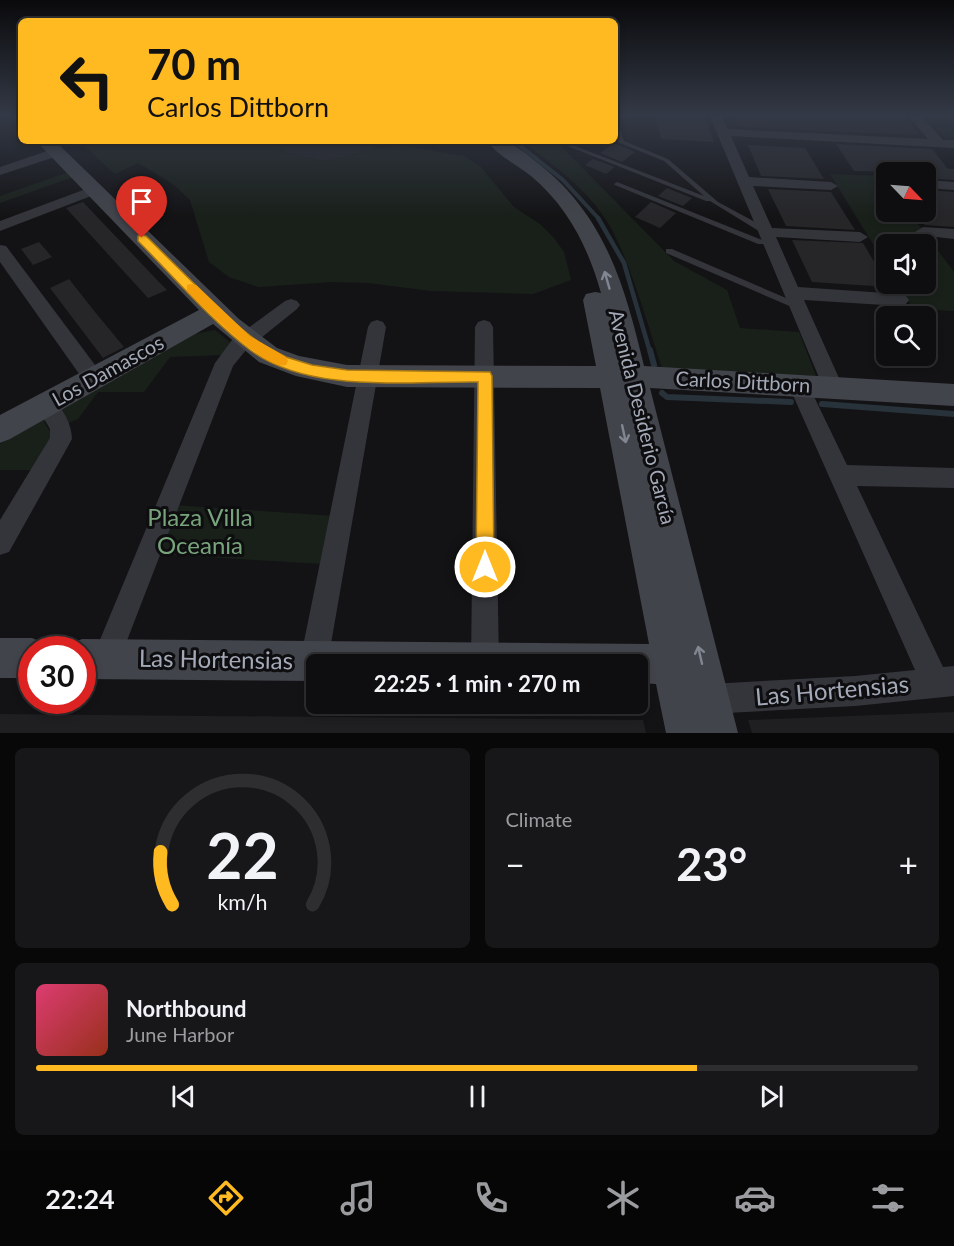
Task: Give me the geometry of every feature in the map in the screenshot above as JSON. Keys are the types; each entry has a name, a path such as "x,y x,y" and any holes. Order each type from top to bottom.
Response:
{"street":[{"path":"0,171 46,148"},
{"name":"Carlos Dittborn","path":"52,148 216,312 246,339 268,355 296,366 329,374 368,376 622,377 798,384 954,395"},
{"name":"Avenida Desiderio García","path":"488,148 536,187 585,243 607,278 622,377 687,733"},
{"name":"Avenida Desiderio García","path":"505,148 555,187 576,212 585,243"},
{"path":"730,148 833,387"},
{"path":"744,182 831,186"},
{"path":"936,185 954,186"},
{"path":"0,226 94,190"},
{"path":"923,232 954,234"},
{"path":"768,237 860,237"},
{"path":"0,250 94,379"},
{"path":"796,300 900,300"},
{"path":"96,654 225,363 246,339 291,305"},
{"name":"Los Damascos","path":"0,430 216,312"},
{"path":"315,654 377,327"},
{"path":"484,327 485,654"},
{"name":"Avenida Desiderio García","path":"622,377 713,716"},
{"path":"798,384 839,475 945,682"},
{"path":"0,543 61,439 61,428 46,405"},
{"path":"839,475 954,478"},
{"path":"0,658 18,658"},
{"name":"Las Hortensias","path":"96,659 306,661"},
{"name":"Las Hortensias","path":"648,664 673,664"},
{"name":"Las Hortensias","path":"713,716 855,691 945,682"}],"lane":[{"path":"576,148 716,203"},
{"path":"617,184 761,242 768,237 716,203 666,160 638,148"},
{"path":"669,251 796,300"}],"shaded area":[{"path":"276,148 375,148 334,160 320,161"},
{"path":"954,712 954,733 752,733 748,720"},
{"path":"0,714 643,720 646,733 0,733"}],"green space":[{"path":"87,148 276,148 320,161 334,160 375,148 417,148 464,156 480,166 514,207 540,224 554,238 564,252 571,280 533,294 431,291 368,283 333,282 258,287 229,277 209,262 190,200 173,184 138,163 115,174"},
{"path":"531,148 563,148 674,261 727,290 740,328 799,332 816,376 662,368 633,279 611,228 593,202 559,170"},
{"path":"74,170 79,175 0,203 0,196"},
{"path":"830,174 876,176 876,222 916,222 926,234 876,234 876,249"},
{"path":"936,248 954,272 954,311 936,310 936,306 911,306 904,294 936,294"},
{"path":"215,330 230,342 223,355 170,357 144,392 98,392 78,419 64,425 57,415 44,422 54,438 37,470 0,470 0,444 195,334"},
{"name":"Plaza Villa Oceanía","path":"174,505 349,517 341,565 154,554"}],"building":[{"path":"607,148 626,148 635,152 622,162 600,153"},
{"path":"749,148 805,148 824,179 761,176"},
{"path":"839,148 932,149 948,169 954,169 954,180 936,179 936,162 876,162 876,171 854,171"},
{"path":"593,159 615,167 606,174 585,165"},
{"path":"667,188 692,198 683,206 658,196"},
{"path":"768,189 831,192 855,230 786,226"},
{"path":"936,191 954,192 954,227 925,225 923,222 936,222"},
{"path":"83,202 167,290 148,298 66,208"},
{"path":"651,202 676,213 660,228 635,217"},
{"path":"792,240 863,243 876,265 876,286 812,282"},
{"path":"39,242 52,257 33,265 21,249"},
{"path":"69,279 124,347 103,358 50,288"}],"waterway":[{"path":"523,148 563,180 599,219"},
{"path":"598,218 624,263 650,352"},
{"path":"650,350 654,365"},
{"path":"662,393 667,397 791,402"},
{"path":"822,404 954,414"}],"slow traffic":[{"path":"191,288 256,348 281,361"}],"route":[{"path":"142,238 230,326 256,348 282,361 312,371 347,376 485,376 485,567"}]}
